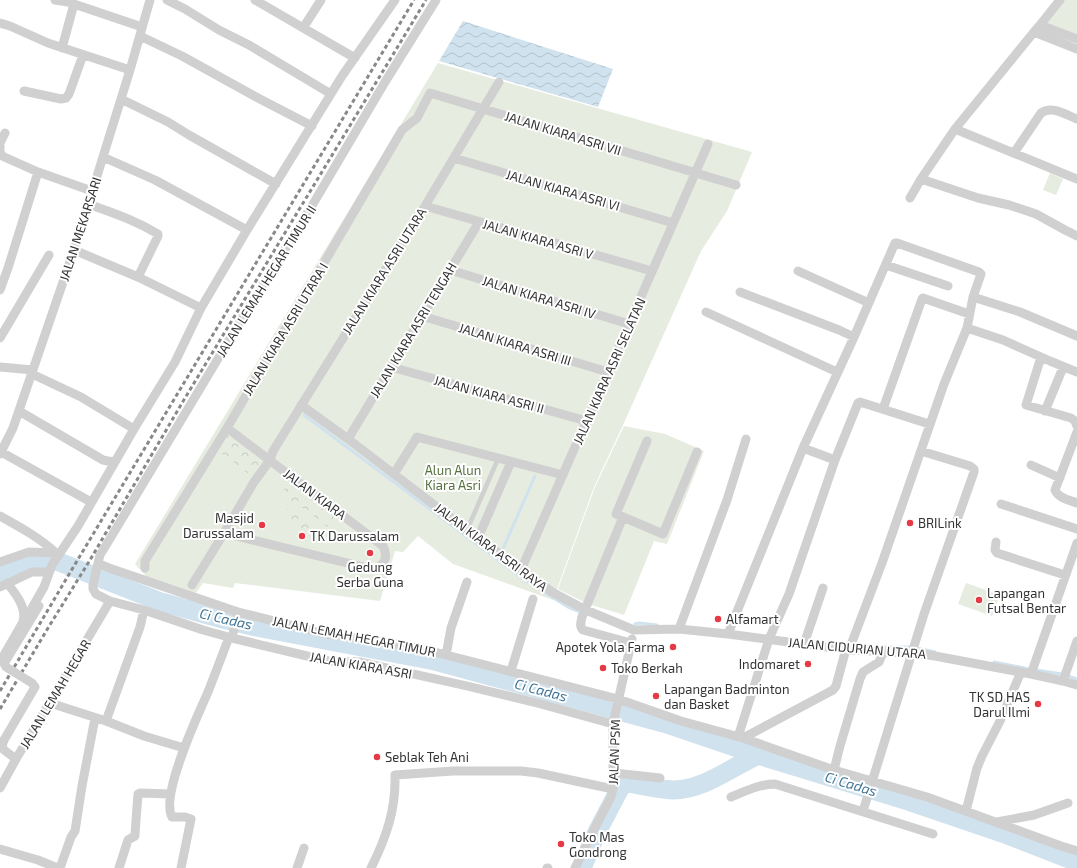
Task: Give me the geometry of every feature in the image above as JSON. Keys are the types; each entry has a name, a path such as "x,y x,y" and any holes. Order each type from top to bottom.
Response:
{"street":[{"path":"55,0 74,4 141,31 182,56 307,123"},
{"name":"JALAN MEKARSARI","path":"0,453 13,428 74,250 121,100 150,0"},
{"path":"167,0 219,30 249,45 326,91"},
{"path":"255,0 354,59"},
{"path":"304,28 321,0"},
{"path":"24,617 28,615 44,587 50,569 78,526 175,362 201,308 276,184 307,123 326,91 354,59 395,0"},
{"name":"JALAN LEMAH HEGAR TIMUR II","path":"93,585 100,555 436,0"},
{"path":"910,198 955,129 1060,0"},
{"path":"62,48 74,4"},
{"path":"0,23 48,43 130,70"},
{"path":"1040,25 1077,39"},
{"path":"1034,32 1077,49"},
{"path":"24,91 61,99 66,98 69,94 83,55"},
{"name":"JALAN KIARA ASRI UTARA","path":"192,585 254,482 270,460 272,451 454,158 499,82"},
{"name":"JALAN KIARA ASRI VII","path":"430,93 736,185"},
{"name":"JALAN KIARA ASRI UTARA I","path":"145,568 145,561 227,428 402,130 417,118 430,93"},
{"path":"121,100 168,122 276,184"},
{"path":"1014,153 1041,113 1044,111 1054,110 1077,119"},
{"path":"955,129 1077,179"},
{"path":"5,133 0,143 0,151 2,156 38,172 92,191"},
{"name":"JALAN KIARA ASRI SELATAN","path":"521,570 708,144"},
{"path":"103,157 155,180 247,230"},
{"name":"JALAN KIARA ASRI VI","path":"454,158 673,223"},
{"path":"0,290 38,172"},
{"path":"921,179 978,198 1008,204 1036,214 1077,236"},
{"path":"88,204 120,215 158,234 138,277"},
{"name":"JALAN KIARA ASRI V","path":"424,206 652,271"},
{"name":"JALAN KIARA ASRI TENGAH","path":"348,439 479,222"},
{"path":"728,634 804,448 895,243 939,257 980,273 973,297 967,328 929,424 882,562 848,649 836,686 833,690 740,737"},
{"path":"74,250 138,277 201,308"},
{"path":"0,338 49,255"},
{"path":"886,265 948,286"},
{"name":"JALAN KIARA ASRI IV","path":"450,270 629,324"},
{"path":"798,271 869,303"},
{"path":"740,292 854,337"},
{"path":"973,297 1020,312 1077,336"},
{"path":"883,409 922,299 923,298 969,314"},
{"path":"706,312 837,372"},
{"name":"JALAN KIARA ASRI III","path":"422,316 608,372"},
{"path":"967,328 1004,340 1077,372"},
{"path":"1041,357 1026,405 1071,418 1075,421 1077,426"},
{"path":"0,367 32,372 81,397 134,430"},
{"name":"JALAN KIARA ASRI II","path":"391,367 587,421"},
{"path":"1045,411 1062,370"},
{"path":"740,737 769,639 789,594 835,460 858,403 860,402 929,424"},
{"name":"JALAN KIARA ASRI RAYA","path":"301,405 552,592 586,610 634,630"},
{"path":"19,411 103,460 115,462"},
{"path":"227,428 270,460"},
{"path":"1077,432 1055,490 1060,496 1077,503"},
{"path":"394,474 417,437 563,475"},
{"path":"679,629 727,500 746,439"},
{"path":"647,441 616,514 663,534 697,452"},
{"path":"804,448 835,460"},
{"path":"865,807 924,614 974,472 974,469 970,466 921,450"},
{"path":"0,453 91,502"},
{"name":"JALAN KIARA","path":"224,533 372,569 380,567 383,564 386,559 386,555 383,546 270,460"},
{"path":"478,538 511,462"},
{"path":"1031,465 1060,478"},
{"path":"1001,504 1077,529"},
{"path":"0,516 45,543 59,554"},
{"path":"623,517 580,626 583,630 631,643"},
{"path":"996,542 995,550 997,553 1065,575"},
{"path":"1031,674 1065,575 1077,546"},
{"path":"0,562 30,552 59,554"},
{"name":"JALAN LEMAH HEGAR TIMUR","path":"97,564 238,613 326,634 419,648 618,700 681,721 740,737 834,770 872,786 927,797 1077,851"},
{"path":"0,662 23,622 24,617 19,598 2,585 32,572 50,569"},
{"path":"446,655 451,628 467,582"},
{"name":"JALAN KIARA ASRI","path":"93,585 93,589 96,594 110,601 144,610 197,628 328,661 360,662 614,721"},
{"path":"16,759 4,750 2,746 34,685 6,667 5,662 47,591 44,587"},
{"path":"804,644 823,588"},
{"path":"511,671 533,599"},
{"name":"JALAN LEMAH HEGAR","path":"0,788 110,601"},
{"path":"106,721 140,627 144,610"},
{"path":"180,868 191,819 185,817 172,817 170,814 170,794 184,748 232,636 238,613"},
{"name":"JALAN CIDURIAN UTARA","path":"634,630 679,629 848,649 912,653 1021,672 1077,685"},
{"name":"JALAN PSM","path":"575,868 611,797 613,789 614,721 634,630"},
{"path":"1064,681 1077,641"},
{"path":"834,770 860,679 863,672 879,662 882,652"},
{"path":"966,811 977,768 1000,721 1021,672"},
{"path":"50,703 106,721 144,736 184,748"},
{"path":"0,849 38,860 55,868 60,868 75,831 95,718"},
{"path":"371,868 380,849 394,804 395,775 453,771 521,771 538,773 613,789"},
{"path":"614,773 660,778"},
{"path":"731,797 766,784 775,784 865,807 933,834"},
{"path":"119,868 128,840 135,836 138,794 170,794"},
{"path":"996,822 1034,814 1068,803"},
{"path":"297,868 304,848"}],"lane":[{"path":"467,530 498,459"}],"green space":[{"path":"1062,0 1077,0 1077,38 1042,25"},
{"name":"Alun Alun Kiara Asri","path":"438,63 752,152 727,211 701,251 594,487 553,600 453,564 418,536 403,552 395,551 380,601 235,583 233,588 203,583 196,593 146,576 135,564"},
{"path":"1050,173 1063,179 1056,195 1043,190"},
{"path":"624,426 665,434 704,451 667,544 654,541 624,615 588,604 558,589 595,487"},
{"path":"228,433 265,461 253,477 217,450"},
{"path":"291,480 338,515 328,527 295,502 287,500 280,495"},
{"path":"289,507 310,525 306,531 286,520 285,513"},
{"name":"Lapangan Futsal Bentar","path":"966,583 1000,595 992,616 958,604"}],"water":[{"path":"463,21 613,69 598,107 439,61"}],"waterway":[{"path":"304,415 525,580 568,607 583,613"},
{"path":"502,551 535,476"},
{"name":"Ci Cadas","path":"0,574 49,558 161,602 223,619 256,627 435,661 667,724 761,756 908,801 1002,833 1077,862"},
{"path":"635,624 657,625"},
{"path":"869,647 909,647"},
{"path":"916,648 935,652"},
{"path":"994,662 1029,669"},
{"path":"1036,670 1062,674"},
{"path":"1068,676 1077,679"},
{"path":"582,868 597,832 622,785 629,783 667,790 694,787 706,783 758,755"}],"railway":[{"path":"0,691 414,0"},
{"path":"0,709 185,398 426,0"}],"place":[{"name":"BRILink","path":"910,523"},
{"name":"Masjid Darussalam","path":"262,525"},
{"name":"TK Darussalam","path":"302,536"},
{"name":"Gedung Serba Guna","path":"370,553"},
{"name":"Lapangan Futsal Bentar","path":"979,600"},
{"name":"Alfamart","path":"718,619"},
{"name":"Apotek Yola Farma","path":"673,647"},
{"name":"Indomaret","path":"808,664"},
{"name":"Toko Berkah","path":"603,668"},
{"name":"Lapangan Badminton dan Basket","path":"656,696"},
{"name":"TK SD HAS Darul Ilmi","path":"1038,704"},
{"name":"Seblak Teh Ani","path":"377,757"},
{"name":"Toko Mas Gondrong","path":"561,844"}]}
